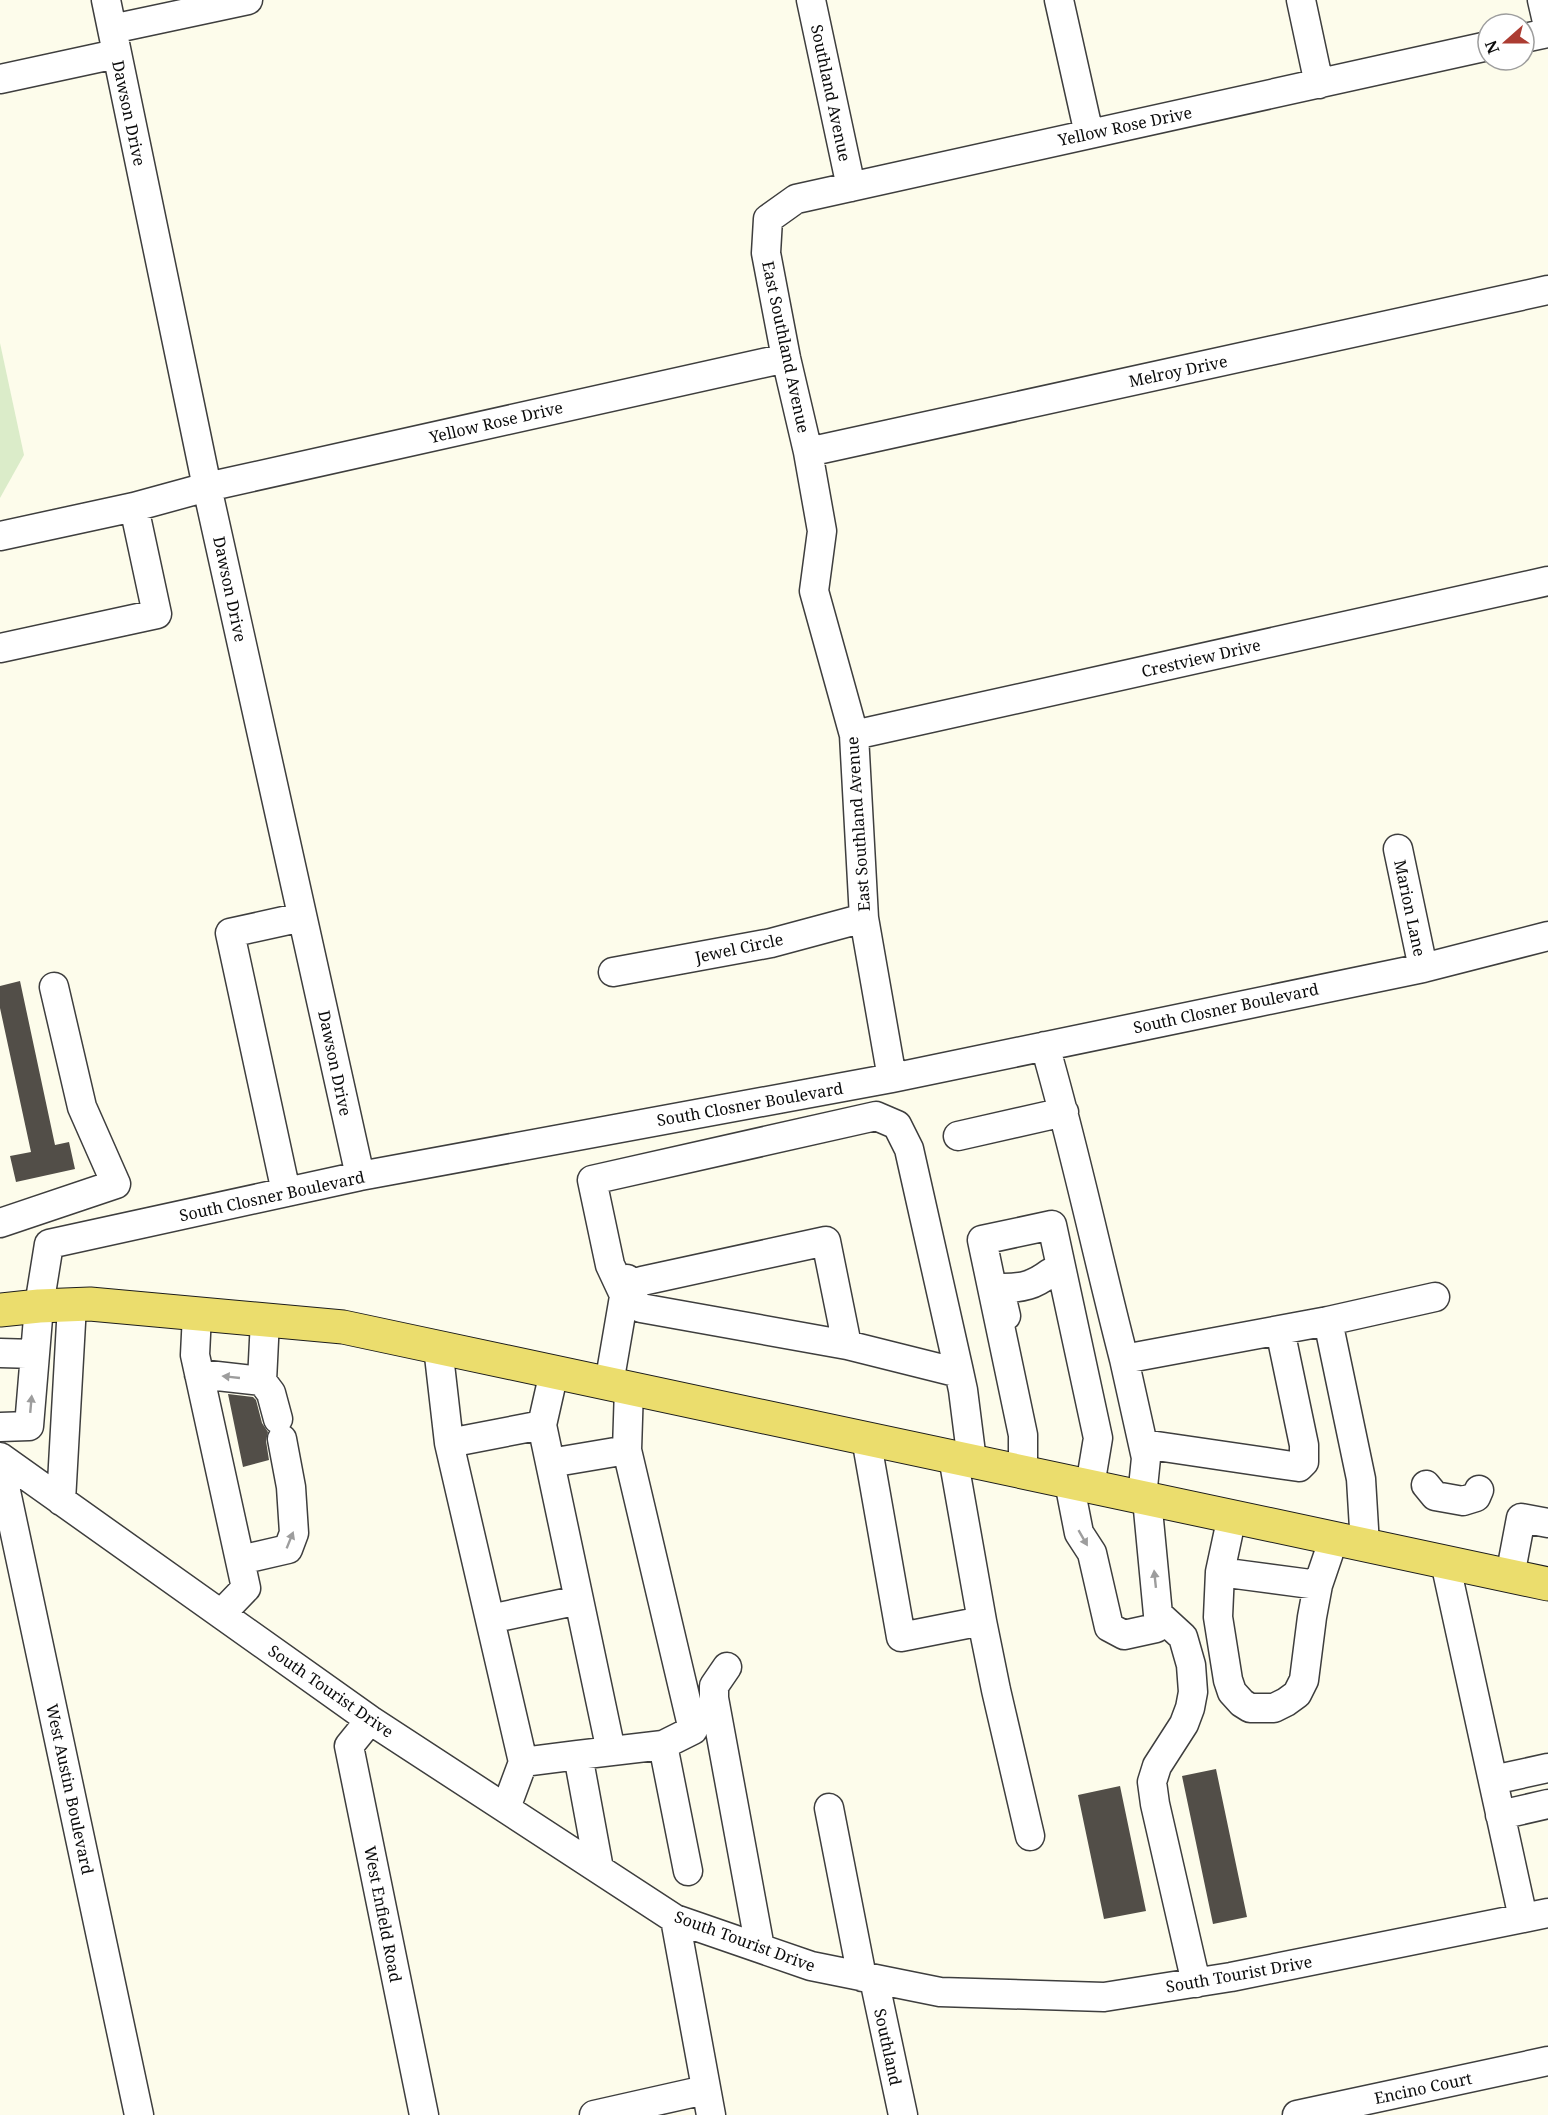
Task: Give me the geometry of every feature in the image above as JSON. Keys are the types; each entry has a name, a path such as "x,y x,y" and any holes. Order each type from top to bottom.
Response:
{"main road":[{"path":"0,1310 90,1304 344,1327 1548,1584"}],"street":[{"name":"Dawson Drive","path":"106,0 207,487 360,1176"},
{"path":"0,79 248,0"},
{"name":"Southland Avenue","path":"811,0 851,187"},
{"path":"1059,0 1089,134"},
{"path":"1301,0 1318,84"},
{"path":"1542,0 1548,26"},
{"name":"Yellow Rose Drive","path":"768,219 796,199 1476,49"},
{"name":"East Southland Avenue","path":"768,219 766,253 786,358 808,452 822,531 814,591 854,735 864,918 892,1078"},
{"name":"Melroy Drive","path":"808,452 1548,290"},
{"name":"Yellow Rose Drive","path":"0,537 134,507 207,487 786,358"},
{"path":"0,648 157,614 134,507"},
{"name":"Crestview Drive","path":"854,735 1548,581"},
{"name":"Marion Lane","path":"1398,849 1423,968"},
{"path":"286,1192 230,933 302,917"},
{"name":"Jewel Circle","path":"614,972 771,943 864,918"},
{"name":"South Closner Boulevard","path":"39,1306 49,1244 360,1176 892,1078 1423,968 1548,936"},
{"path":"0,1223 116,1184 82,1107 54,987"},
{"path":"1045,1046 1064,1112 1146,1458 1145,1498 1159,1625 1156,1628 1124,1635 1109,1627 1092,1552 1079,1533 1079,1484 1098,1438 1057,1276 1052,1225"},
{"path":"958,1136 1064,1112"},
{"path":"601,1178 876,1116 897,1125 909,1149 959,1373 962,1459 982,1622 1030,1836"},
{"path":"523,1762 663,1745 693,1730 627,1450 619,1386 624,1295 629,1262 601,1178 582,1135"},
{"path":"1023,1472 1023,1434 982,1240 1089,1218"},
{"path":"624,1295 642,1281 826,1241 848,1345"},
{"path":"1016,1402 1019,1374 1002,1299 1003,1288 1022,1288 1057,1276"},
{"path":"624,1295 641,1308 848,1345 959,1373"},
{"path":"1124,1359 1328,1321 1435,1297"},
{"path":"61,1501 72,1305"},
{"path":"0,1427 30,1426 39,1306"},
{"path":"197,1314 195,1355 246,1588 221,1614"},
{"path":"240,1560 288,1549 294,1533 291,1487 280,1429 271,1393 262,1381 265,1320"},
{"path":"1328,1321 1362,1479 1365,1545"},
{"path":"1143,1444 1299,1467 1304,1462 1304,1445 1280,1330"},
{"path":"438,1347 449,1443 523,1762 506,1808"},
{"path":"0,1353 35,1354"},
{"path":"554,1372 542,1425 611,1751"},
{"path":"199,1374 262,1381"},
{"path":"449,1443 542,1425"},
{"path":"866,1438 901,1637 982,1622"},
{"path":"550,1463 627,1450"},
{"name":"South Tourist Drive","path":"0,1457 370,1720 675,1919 811,1966 940,1992 1104,1997 1196,1983 1536,1916"},
{"name":"West Austin Boulevard","path":"0,1463 9,1549 139,2115"},
{"path":"1426,1485 1435,1496 1463,1501 1476,1497 1479,1490"},
{"path":"1232,1516 1220,1572 1218,1617 1232,1692 1250,1708 1274,1708 1286,1702 1297,1694 1305,1680 1318,1585 1334,1538"},
{"path":"1510,1576 1521,1518 1548,1523"},
{"path":"1444,1562 1500,1815 1536,1916"},
{"path":"1220,1572 1318,1585"},
{"path":"490,1619 579,1600"},
{"path":"1159,1615 1183,1637 1191,1665 1190,1708 1184,1724 1157,1766 1152,1782 1196,1983"},
{"path":"727,1667 714,1686 714,1698 760,1948"},
{"name":"West Enfield Road","path":"370,1720 349,1746 424,2115"},
{"path":"663,1745 688,1871"},
{"path":"578,1755 599,1869"},
{"path":"1493,1779 1548,1768"},
{"path":"1500,1815 1548,1804"},
{"name":"Southland","path":"829,1808 868,1978 903,2115"},
{"path":"594,2115 708,2103 675,1919"},
{"name":"Encino Court","path":"1297,2115 1548,2061"}],"green space":[{"path":"0,343 24,455 0,498"}],"building":[{"path":"20,981 55,1145 69,1142 75,1169 16,1182 10,1156 31,1152 0,1008 0,986"},
{"path":"228,1394 253,1397 256,1400 262,1423 268,1432 266,1441 269,1460 243,1467"},
{"path":"1216,1769 1247,1917 1213,1924 1182,1776"},
{"path":"1120,1786 1146,1911 1104,1919 1078,1795"}]}
